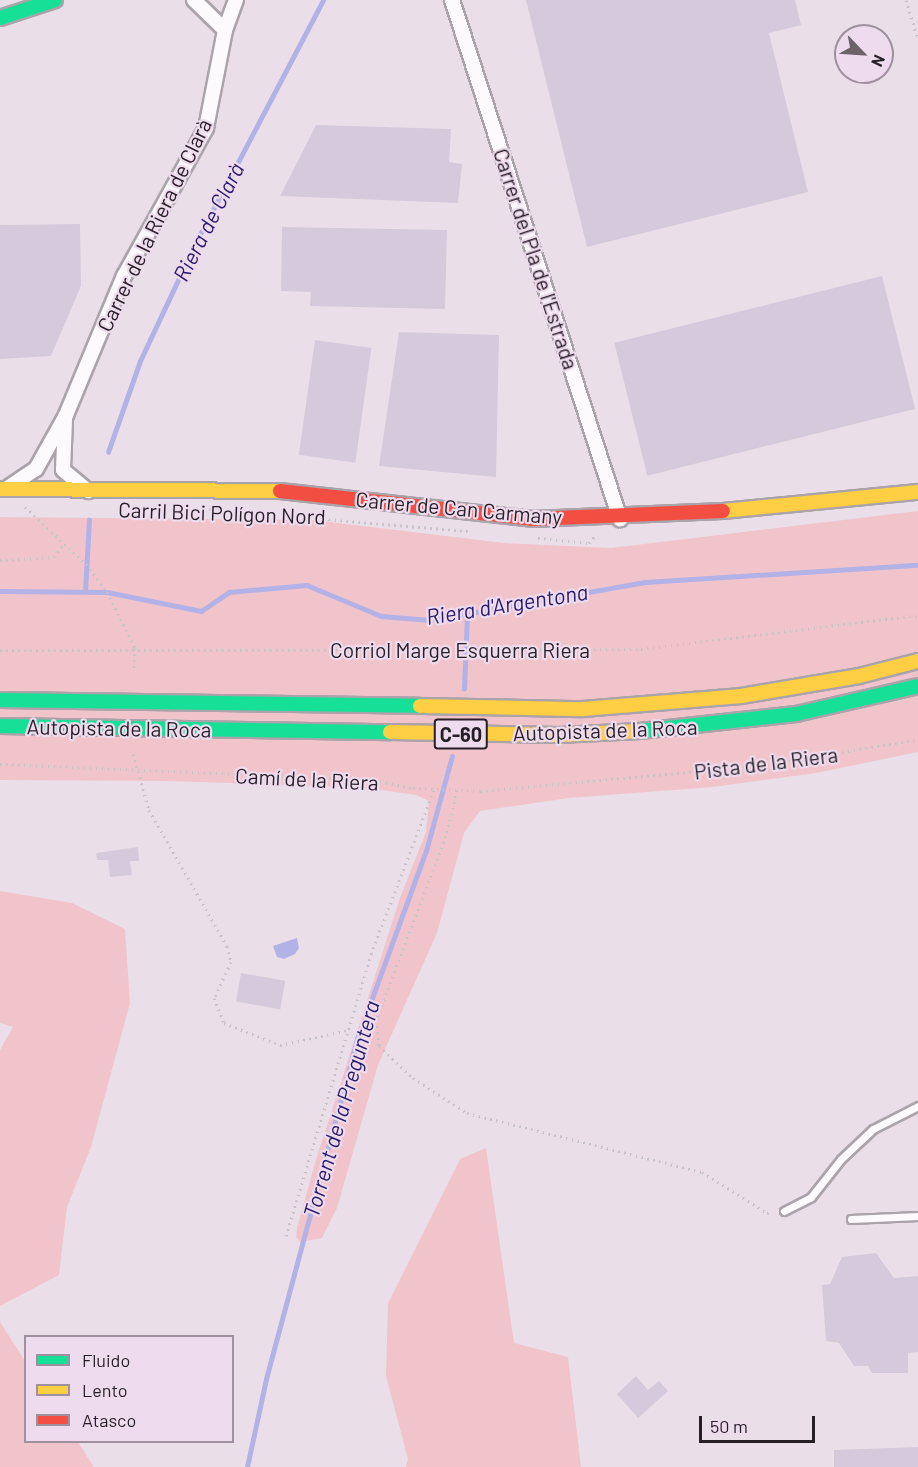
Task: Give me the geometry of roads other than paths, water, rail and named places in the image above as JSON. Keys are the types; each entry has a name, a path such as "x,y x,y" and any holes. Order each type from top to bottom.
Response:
{"main road":[{"path":"0,18 55,0"},
{"name":"Carrer de Can Carmany","path":"3,489 89,492 289,491 532,519 620,519 918,492"},
{"name":"Autopista de la Roca","path":"0,700 583,709 741,696 859,676 918,661"},
{"name":"Autopista de la Roca","path":"0,726 559,735 641,731 796,714 918,686"}],"street":[{"path":"194,0 225,30"},
{"name":"Carrer de la Riera de Clarà","path":"3,489 36,469 66,415 124,276 206,128 225,30 236,0"},
{"name":"Carrer del Pla de l'Estrada","path":"452,0 620,519"},
{"name":"Carrer de la Riera de Clarà","path":"66,415 63,470 89,492"}],"lane":[{"path":"784,1211 811,1197 841,1160 873,1129 918,1106"},
{"path":"852,1219 918,1216"}],"water":[{"path":"297,938 299,948 295,954 284,959 277,957 273,946"}],"waterway":[{"name":"Riera de Clarà","path":"108,452 140,361 194,246 323,0"},
{"name":"Riera de Clarà","path":"85,591 89,520"},
{"name":"Riera d'Argentona","path":"0,591 107,592 201,611 229,592 307,585 381,616 430,620 645,582 918,565"},
{"path":"464,689 467,614"},
{"name":"Torrent de la Preguntera","path":"247,1467 266,1379 356,1042 426,851 452,756"}]}
